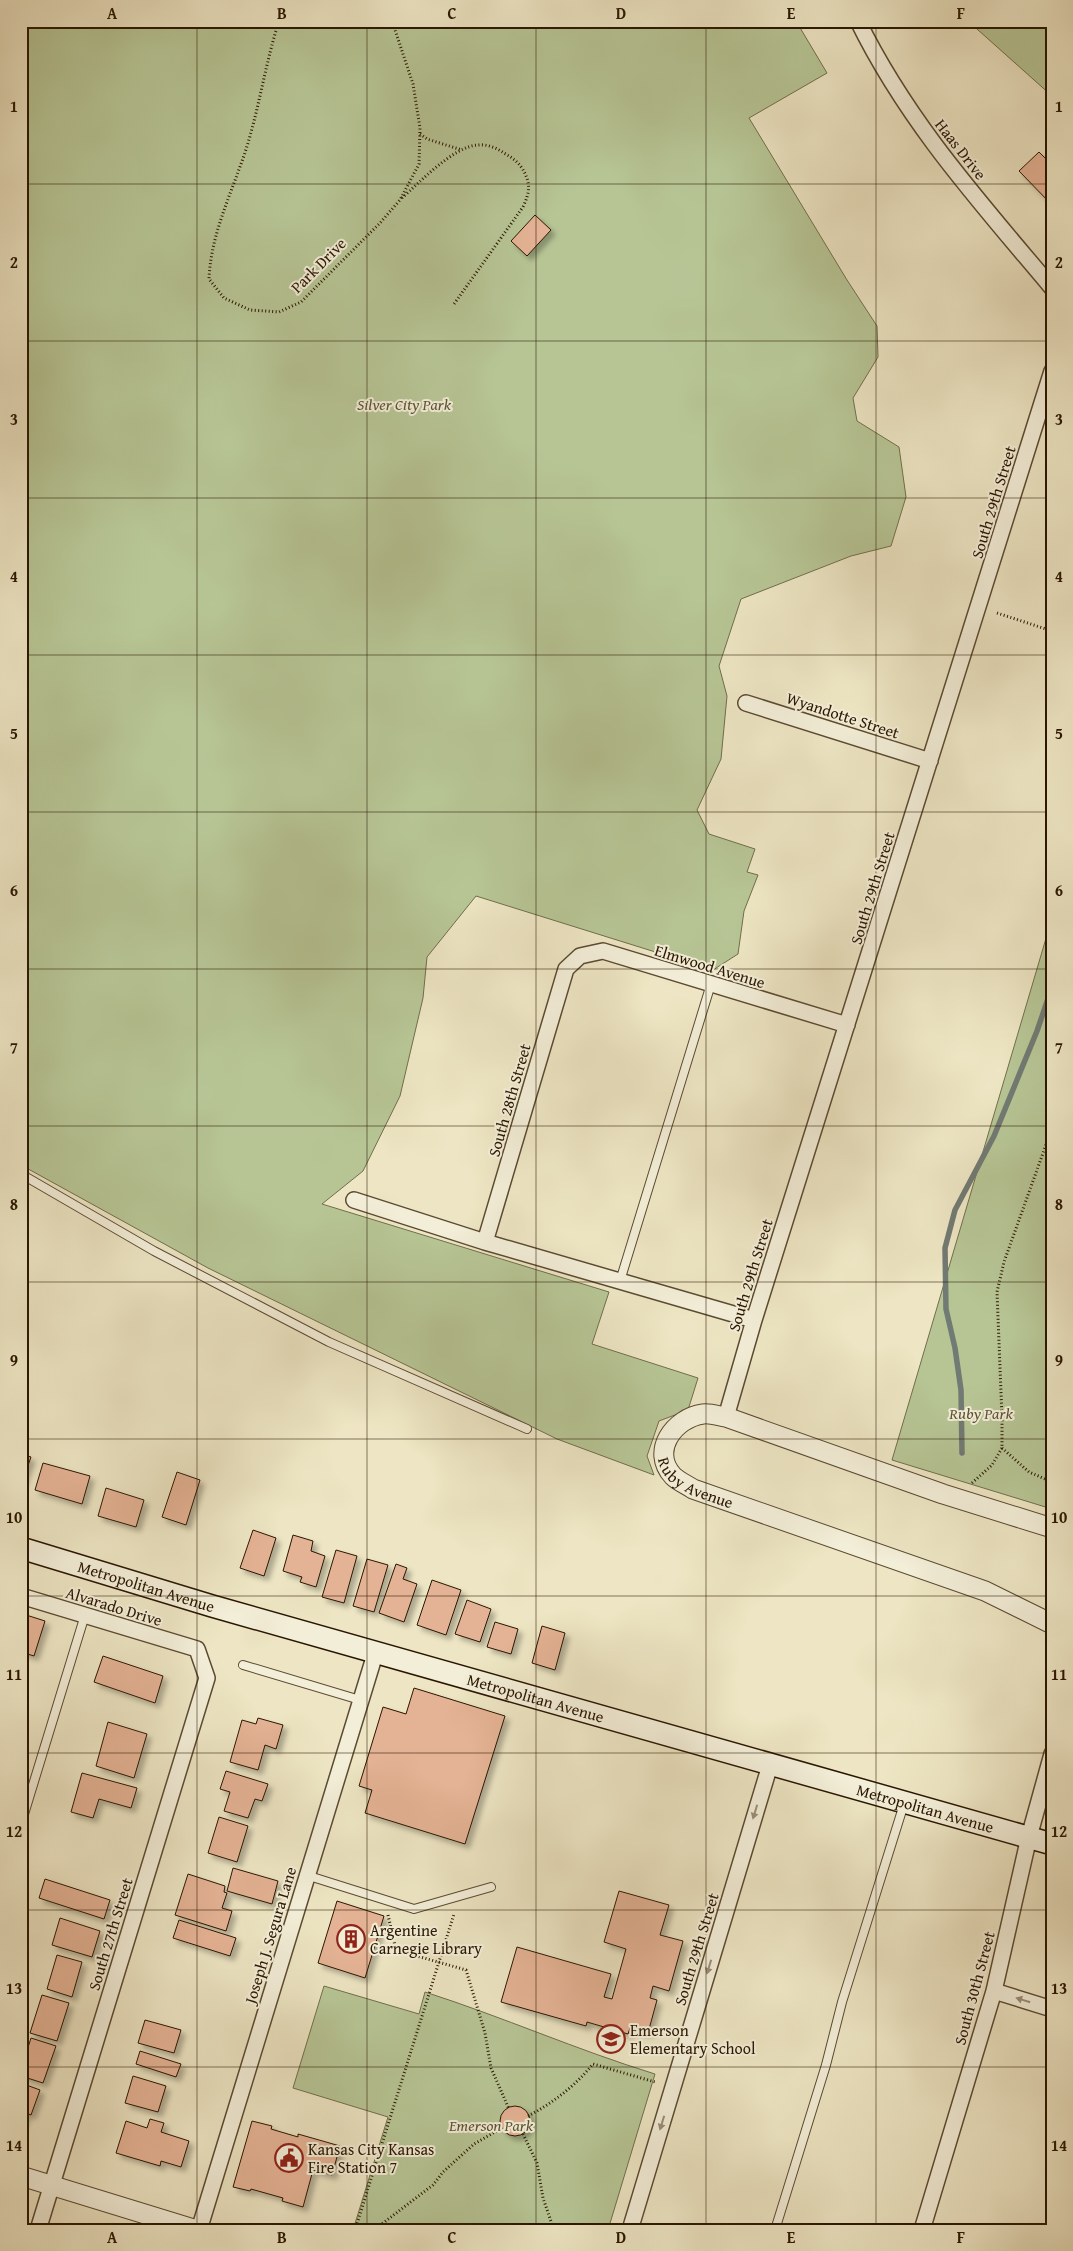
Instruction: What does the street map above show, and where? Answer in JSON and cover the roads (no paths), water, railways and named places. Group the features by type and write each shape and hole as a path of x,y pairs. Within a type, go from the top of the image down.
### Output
{"main road":[{"name":"Metropolitan Avenue","path":"21,1548 212,1606 1052,1844"}],"street":[{"name":"Haas Drive","path":"858,21 902,100 953,170 1052,288"},
{"name":"South 29th Street","path":"726,1416 754,1320 1052,371"},
{"name":"Wyandotte Street","path":"746,702 930,761"},
{"name":"Elmwood Avenue","path":"566,969 580,956 603,952 847,1025"},
{"name":"South 28th Street","path":"485,1242 566,969"},
{"path":"354,1200 485,1242 754,1320"},
{"name":"Ruby Avenue","path":"1052,1528 943,1494 726,1416 703,1414 684,1421 668,1434 663,1455 673,1475 692,1489 986,1591 1052,1624"},
{"name":"Alvarado Drive","path":"21,1596 198,1649"},
{"name":"South 27th Street","path":"38,2230 207,1678 198,1649"},
{"name":"Joseph J. Segura Lane","path":"198,2230 376,1651"},
{"name":"South 30th Street","path":"922,2230 994,1991 1029,1837 1052,1754"},
{"name":"South 29th Street","path":"630,2230 770,1765"},
{"path":"994,1991 1052,2008"},
{"path":"21,2176 198,2230"}],"lane":[{"path":"620,1281 711,984"},
{"path":"21,1174 154,1251 329,1342 527,1429"},
{"path":"21,1824 85,1615"},
{"path":"242,1665 360,1700"},
{"path":"775,2230 826,2064 842,2002 904,1802"},
{"path":"306,1875 414,1909 491,1888"}],"waterway":[{"path":"962,1453 961,1390 955,1348 946,1309 945,1248 955,1210 994,1136 1037,1031 1052,987"}],"place":[{"name":"Argentine Carnegie Library","path":"351,1939"},
{"name":"Emerson Elementary School","path":"611,2039"},
{"name":"Kansas City Kansas Fire Station 7","path":"289,2158"}],"park label":[{"name":"Silver City Park","path":"404,404"},
{"name":"Ruby Park","path":"981,1413"},
{"name":"Emerson Park","path":"491,2125"}]}
